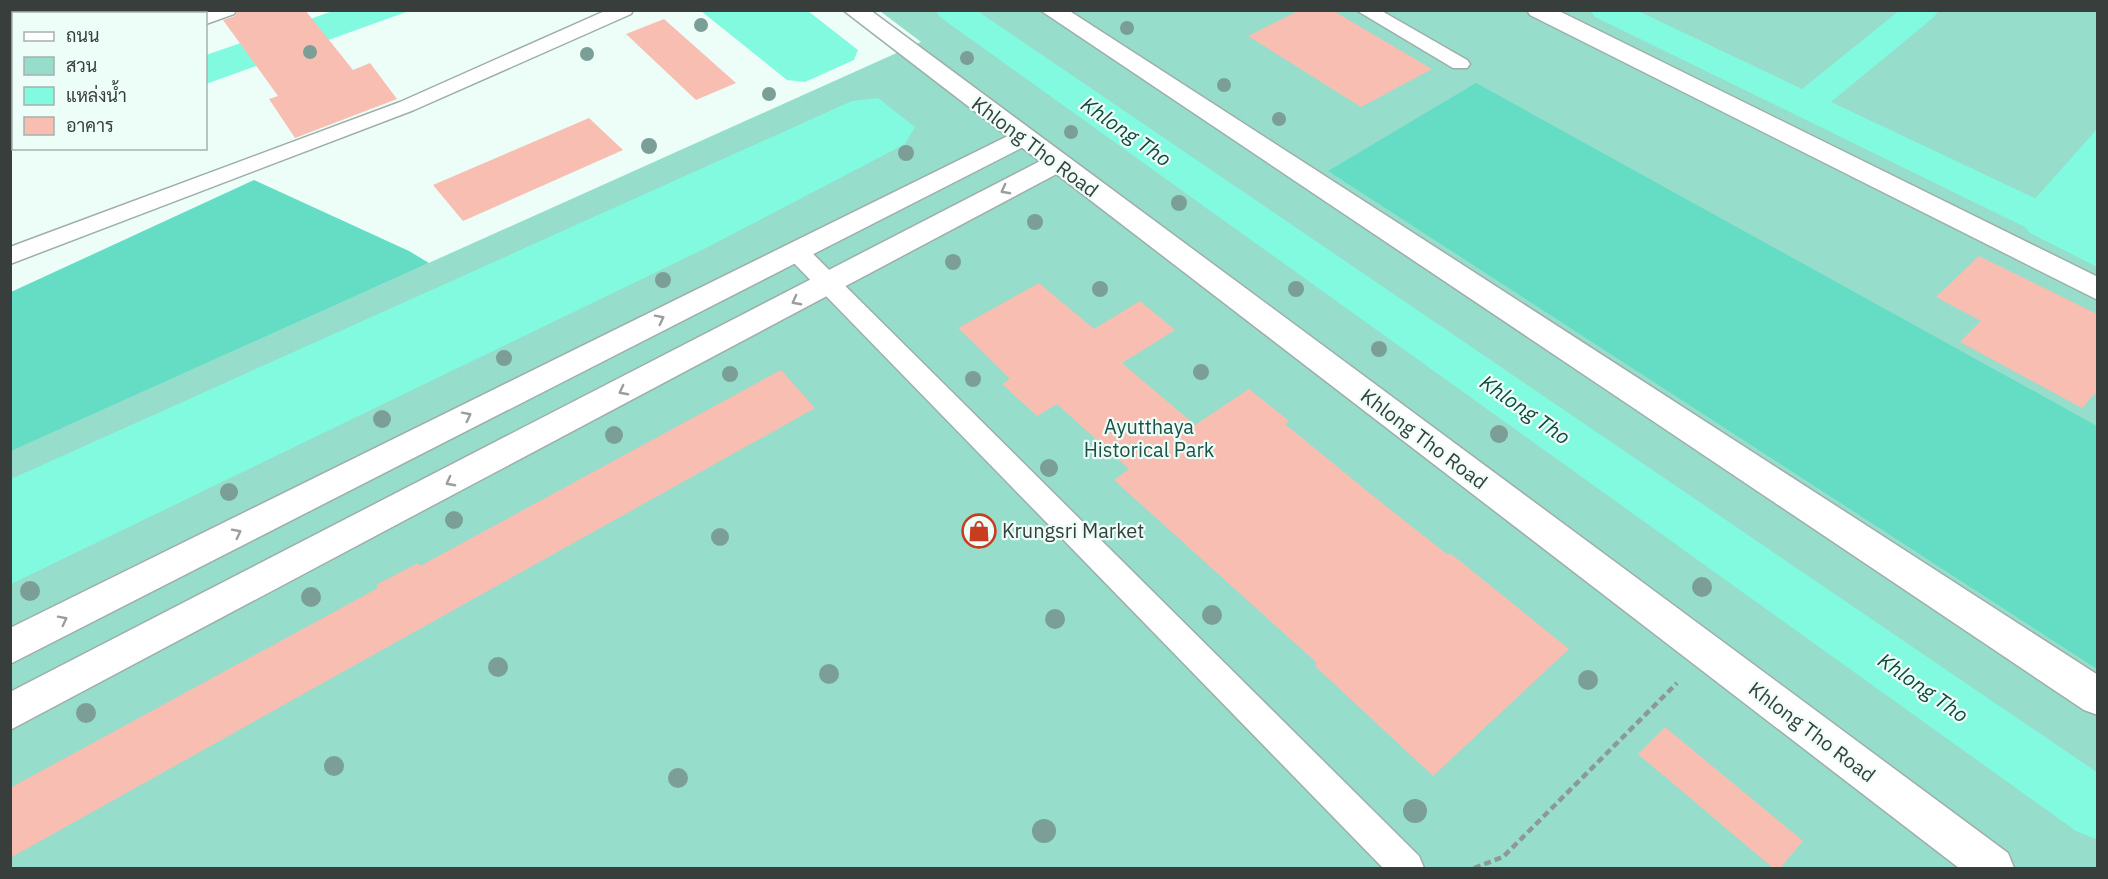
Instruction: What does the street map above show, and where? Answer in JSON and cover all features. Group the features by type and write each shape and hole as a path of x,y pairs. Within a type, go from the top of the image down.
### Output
{"street":[{"name":"Khlong Tho Road","path":"854,10 1994,868"},
{"path":"1051,10 2097,697"},
{"path":"1538,10 2097,290"},
{"path":"10,647 1022,137"},
{"path":"10,712 1057,164"}],"lane":[{"path":"207,18 227,10"},
{"path":"10,256 407,106 624,10"},
{"path":"1365,10 1460,64"},
{"path":"796,251 1407,868"}],"path":[{"path":"1474,868 1503,857 1709,654"}],"green space":[{"name":"Ayutthaya Historical Park","path":"880,11 2097,11 2097,868 11,868 10,451 921,42"}],"shaded area":[{"path":"1476,83 2097,426 2097,669 1328,171"},
{"path":"254,180 409,251 429,263 11,451 11,292"}],"water":[{"path":"333,11 409,11 207,84 207,55"},
{"path":"701,11 808,11 858,50 854,60 805,82 787,80"},
{"path":"878,98 915,127 905,144 704,249 11,584 11,479 852,101"},
{"path":"2097,129 2097,267 2030,233 2018,218"}],"building":[{"path":"238,10 305,10 353,70 370,63 397,99 295,138 269,99 278,96 223,20 235,16"},
{"path":"1300,10 1332,10 1432,69 1361,107 1248,36"},
{"path":"664,19 736,83 696,100 626,34"},
{"path":"589,118 623,150 463,221 433,185"},
{"path":"1979,256 2097,314 2097,391 2082,408 1960,342 1981,321 1936,297"},
{"path":"1039,283 1094,329 1140,301 1175,330 1122,363 1195,425 1249,389 1289,421 1285,424 1372,495 1448,555 1450,553 1569,649 1433,776 1315,666 1317,663 1114,480 1129,469 1057,404 1037,416 1002,384 1010,379 958,328"},
{"path":"781,370 815,408 10,858 10,788 378,588 376,585 418,563 420,566"},
{"path":"1665,727 1803,841 1780,868 1773,868 1638,754"}],"waterway":[{"name":"Khlong Tho","path":"952,10 2098,810"},
{"path":"1607,10 1805,105"},
{"path":"1805,105 1922,10"},
{"path":"1805,105 2083,238 2098,222"}],"place":[{"name":"Krungsri Market","path":"979,531"}]}
